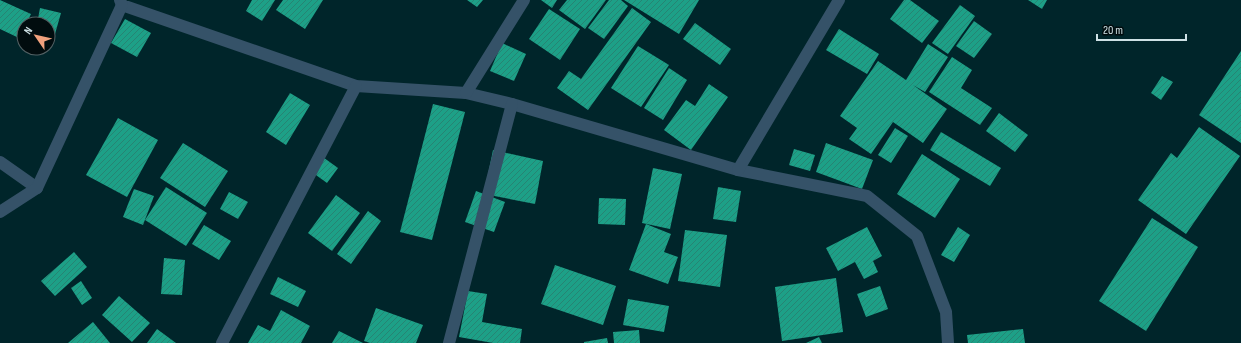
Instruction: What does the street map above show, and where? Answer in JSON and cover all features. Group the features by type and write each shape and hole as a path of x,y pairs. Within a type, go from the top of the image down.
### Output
{"street":[{"path":"466,92 524,0"},
{"path":"738,170 839,0"},
{"path":"0,212 38,188 121,3 356,86 466,92 738,170 867,196 918,236 946,312 948,343"},
{"path":"222,343 356,86"},
{"path":"449,343 512,104"},
{"path":"0,162 38,188"}],"building":[{"path":"0,0 31,14 30,16 16,16 16,37 0,29"},
{"path":"252,0 275,0 262,21 246,11"},
{"path":"283,0 323,0 305,29 276,10"},
{"path":"467,0 483,0 477,7"},
{"path":"541,0 557,0 552,8"},
{"path":"567,0 606,0 585,29 559,10"},
{"path":"609,0 621,0 628,6 604,39 588,28"},
{"path":"624,0 699,0 679,34"},
{"path":"904,0 910,0 939,21 922,43 890,19"},
{"path":"1028,0 1047,0 1042,9"},
{"path":"960,5 975,16 948,54 932,43"},
{"path":"40,8 61,13 56,30 56,16 38,16"},
{"path":"632,8 651,22 588,110 557,88 569,71 581,79"},
{"path":"549,9 580,29 560,60 529,39"},
{"path":"125,19 151,33 137,57 111,43"},
{"path":"974,21 992,34 974,58 956,46"},
{"path":"695,23 731,49 720,65 683,39"},
{"path":"839,29 879,54 867,74 826,50"},
{"path":"502,43 526,54 514,81 490,71"},
{"path":"928,44 948,57 925,92 913,85 947,109 923,143 893,122 871,154 849,139 857,128 840,116 878,61 906,80"},
{"path":"638,46 669,65 641,107 611,88"},
{"path":"1241,51 1241,143 1199,115"},
{"path":"952,57 972,70 961,88 992,108 980,125 929,92"},
{"path":"669,68 687,80 663,120 644,108"},
{"path":"1162,76 1173,82 1161,100 1151,93"},
{"path":"709,84 728,97 691,150 664,130 686,100 695,106"},
{"path":"290,93 310,105 286,145 266,132"},
{"path":"433,104 465,112 432,240 400,232"},
{"path":"999,113 1028,135 1015,152 986,131"},
{"path":"118,118 158,140 127,197 86,175"},
{"path":"1199,127 1240,156 1186,234 1138,200 1171,153 1177,158"},
{"path":"895,128 908,136 891,163 878,155"},
{"path":"941,132 1001,168 990,186 930,150"},
{"path":"183,143 228,171 205,207 160,178"},
{"path":"826,143 873,160 862,189 816,172"},
{"path":"794,149 815,155 810,171 789,165"},
{"path":"493,150 543,161 535,204 484,194"},
{"path":"922,154 960,179 935,218 897,194"},
{"path":"320,155 338,168 327,183 309,170"},
{"path":"653,168 682,174 670,229 642,223"},
{"path":"166,187 207,213 186,246 145,220"},
{"path":"718,187 741,191 736,222 713,219"},
{"path":"134,189 154,196 143,225 123,217"},
{"path":"476,191 505,202 494,232 465,222"},
{"path":"229,192 248,202 238,219 220,209"},
{"path":"336,195 360,213 332,251 308,233"},
{"path":"599,198 626,199 625,225 598,224"},
{"path":"368,211 381,221 351,264 337,254"},
{"path":"1152,218 1198,247 1146,331 1099,301"},
{"path":"646,224 671,234 664,252 678,257 668,284 629,270"},
{"path":"204,225 231,241 219,260 192,244"},
{"path":"867,227 882,256 873,261 878,272 864,279 855,262 838,271 826,248"},
{"path":"958,227 970,235 954,262 941,255"},
{"path":"685,230 727,235 720,287 678,281"},
{"path":"74,252 87,267 55,296 41,281"},
{"path":"164,258 185,260 182,295 161,294"},
{"path":"555,265 616,286 603,325 541,304"},
{"path":"278,277 306,291 298,307 270,294"},
{"path":"836,278 843,332 782,341 775,287"},
{"path":"81,281 92,298 82,305 71,288"},
{"path":"880,286 888,309 866,317 857,294"},
{"path":"468,291 487,294 482,322 522,329 520,343 493,343 459,337"},
{"path":"119,296 150,323 132,342 102,315"},
{"path":"628,299 669,306 664,332 623,325"},
{"path":"376,308 423,325 416,343 370,343 364,341"},
{"path":"281,310 310,326 301,343 248,343 258,325 270,331"},
{"path":"93,322 110,343 68,343"},
{"path":"157,329 176,343 147,343"},
{"path":"1023,329 1025,343 968,343 967,335"},
{"path":"639,330 640,343 614,343 613,332"},
{"path":"339,331 363,343 332,343"},
{"path":"819,337 822,343 806,343"},
{"path":"607,338 608,343 584,343 584,342"}]}
